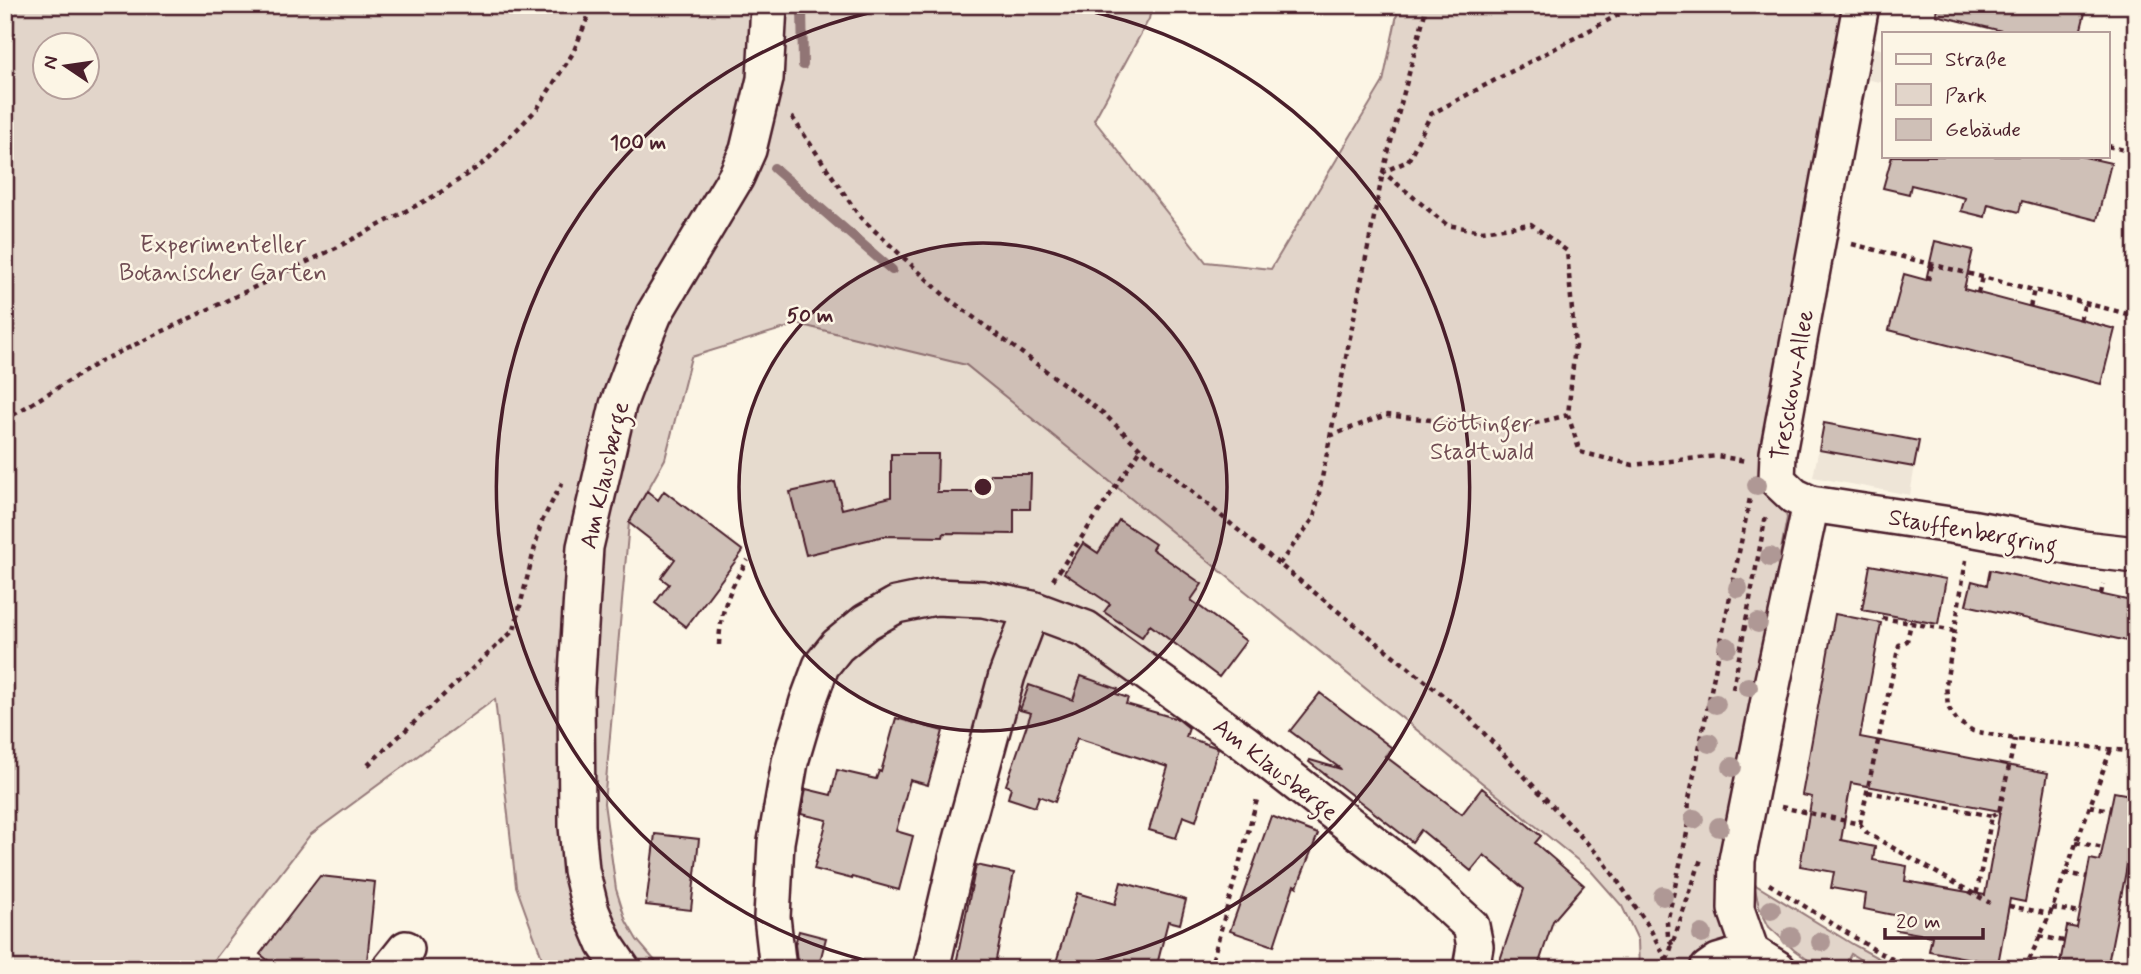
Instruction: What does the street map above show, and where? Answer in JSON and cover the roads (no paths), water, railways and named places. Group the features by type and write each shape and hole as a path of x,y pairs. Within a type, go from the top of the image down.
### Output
{"street":[{"name":"Am Klausberge","path":"622,969 605,944 591,911 581,870 577,826 576,691 585,547 618,405 635,360 654,314 736,177 748,150 765,79 769,5"},
{"name":"Tresckow-Allee","path":"1811,504 1794,496 1771,469 1861,5"},
{"name":"Stauffenbergring","path":"1811,504 1970,528 2082,550 2136,555"},
{"path":"1708,969 1718,962 1765,961 1736,909 1737,860 1811,504"},
{"name":"Am Klausberge","path":"778,969 772,917 776,842 790,762 821,666 837,646 866,622 896,605 935,597 983,599 1032,609 1086,629 1268,761 1423,882 1471,926 1475,946 1471,969"},
{"path":"931,969 957,858 1007,675 1032,609"}],"waterway":[{"path":"802,5 803,65"},
{"path":"774,168 892,270"}],"park label":[{"name":"Experimenteller Botanischer Garten","path":"223,258"},
{"name":"Göttinger Stadtwald","path":"1482,437"}]}
